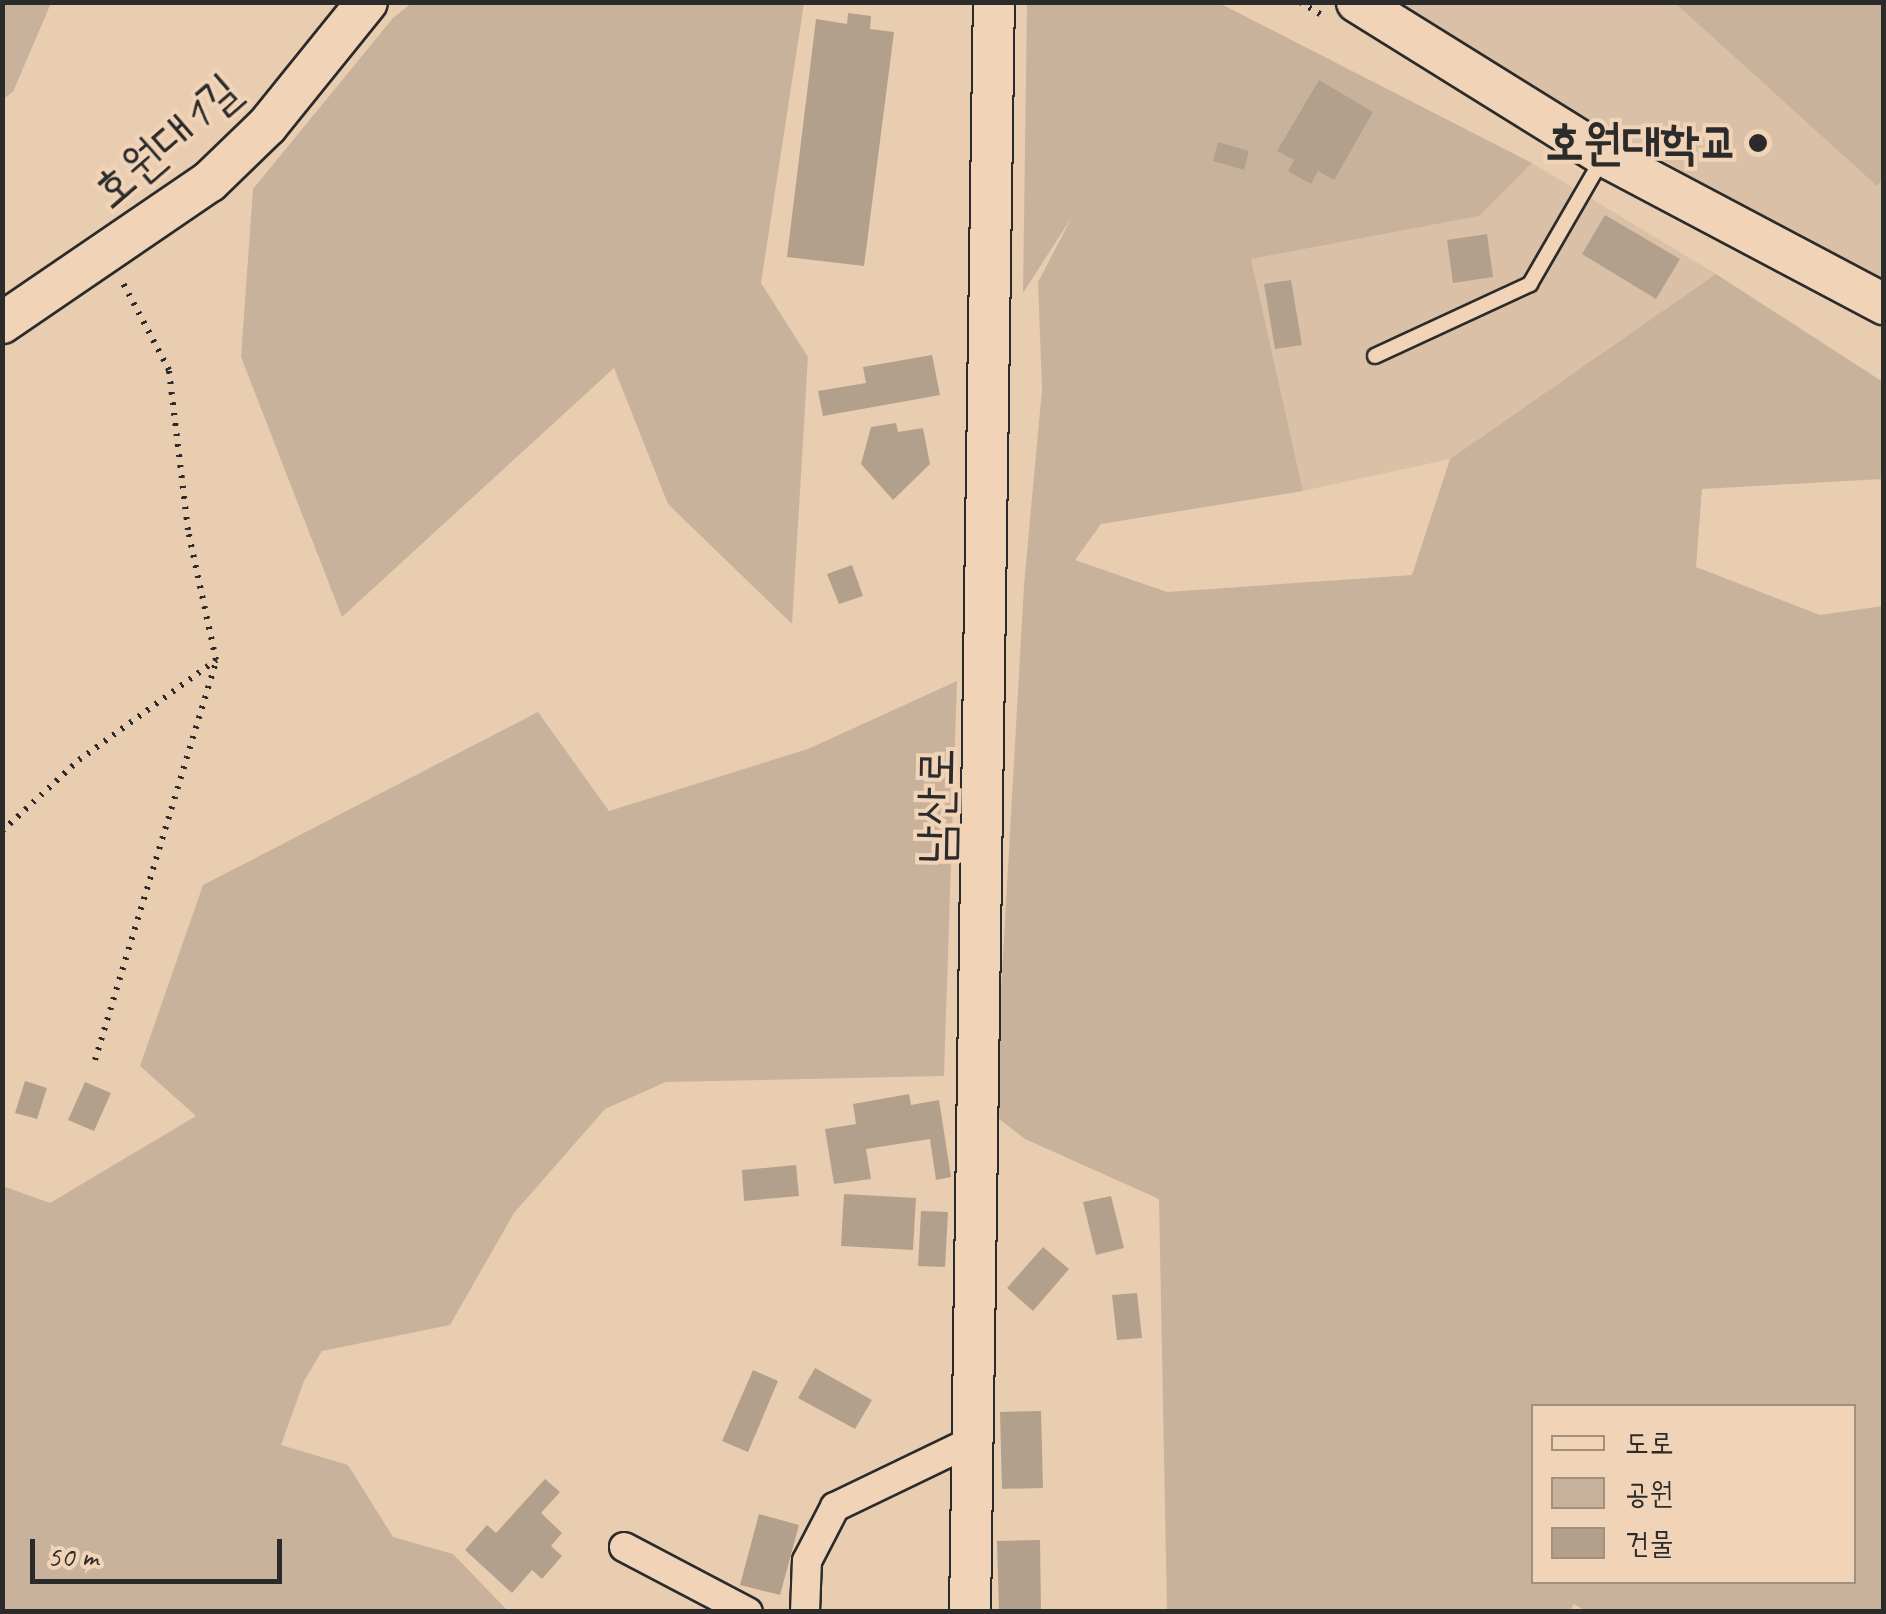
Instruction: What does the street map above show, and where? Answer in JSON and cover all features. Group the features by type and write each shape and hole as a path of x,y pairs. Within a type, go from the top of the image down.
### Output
{"street":[{"name":"호원대1길","path":"2,323 108,256 210,182 268,126 366,2"},
{"name":"남산로","path":"970,1612 994,2"},
{"path":"1381,12 1604,156 1884,304"},
{"path":"805,1612 808,1560 835,1508 974,1440"},
{"path":"624,1547 748,1612"}],"lane":[{"path":"1375,356 1530,284 1604,156"}],"path":[{"path":"96,1060 216,660 188,530 169,370 108,256"},
{"path":"2,560 2,572"},
{"path":"2,831 79,760 216,660"}],"shaded area":[{"name":"호원대학교","path":"1380,3 1883,3 1883,283"},
{"path":"1532,163 1716,274 1450,459 1303,491 1251,259 1478,216"}],"green space":[{"path":"3,2 51,3 13,92 3,99"},
{"path":"413,2 804,3 761,283 808,357 792,624 668,504 614,368 342,617 241,357 253,189 393,18"},
{"path":"1027,3 1219,3 1532,163 1479,216 1251,259 1303,491 1101,524 1075,560 1167,592 1412,575 1450,459 1716,274 1883,382 1883,479 1702,489 1696,567 1820,615 1883,606 1883,1611 1587,1612 1574,1604 1569,1612 1167,1611 1159,1199 1025,1139 994,1115 1024,585 1042,389 1038,282 1072,217 1023,293"},
{"path":"1675,3 1883,3 1883,179 1877,186"},
{"path":"957,681 944,1076 666,1082 605,1109 514,1213 450,1325 322,1351 304,1381 281,1445 348,1465 393,1537 453,1554 508,1611 3,1611 3,1186 50,1203 196,1116 140,1066 203,885 538,712 609,811 808,749"}],"building":[{"path":"848,13 871,16 870,29 894,32 864,266 787,257 816,19 847,24"},
{"path":"1319,80 1373,112 1334,180 1318,171 1311,184 1288,171 1294,160 1277,151"},
{"path":"1218,142 1249,151 1244,170 1213,161"},
{"path":"1605,215 1680,259 1656,299 1582,254"},
{"path":"1487,234 1493,277 1453,283 1447,240"},
{"path":"1291,280 1302,345 1275,349 1264,284"},
{"path":"932,355 940,395 823,416 818,391 866,383 863,367"},
{"path":"896,423 898,432 923,428 930,464 893,500 861,464 871,427"},
{"path":"852,565 863,596 839,604 827,574"},
{"path":"25,1081 47,1088 37,1119 15,1113"},
{"path":"85,1082 111,1093 94,1131 68,1120"},
{"path":"909,1094 911,1105 939,1100 951,1177 936,1180 930,1139 866,1149 871,1179 834,1184 825,1129 856,1124 853,1104"},
{"path":"796,1165 799,1196 744,1201 742,1170"},
{"path":"844,1194 916,1198 913,1250 841,1246"},
{"path":"1111,1196 1124,1248 1096,1255 1083,1202"},
{"path":"921,1211 948,1212 945,1267 918,1266"},
{"path":"1043,1247 1069,1269 1033,1311 1007,1288"},
{"path":"1137,1293 1142,1338 1117,1340 1112,1295"},
{"path":"815,1368 872,1400 855,1429 798,1398"},
{"path":"753,1370 778,1381 748,1452 722,1441"},
{"path":"1041,1411 1043,1488 1002,1489 1000,1412"},
{"path":"545,1479 560,1492 541,1513 562,1533 551,1546 562,1556 542,1579 532,1570 512,1593 465,1550 487,1525 496,1533"},
{"path":"759,1514 799,1525 780,1595 740,1585"},
{"path":"1040,1540 1041,1612 999,1612 997,1541"}],"place":[{"name":"호원대학교","path":"1758,143"}]}
